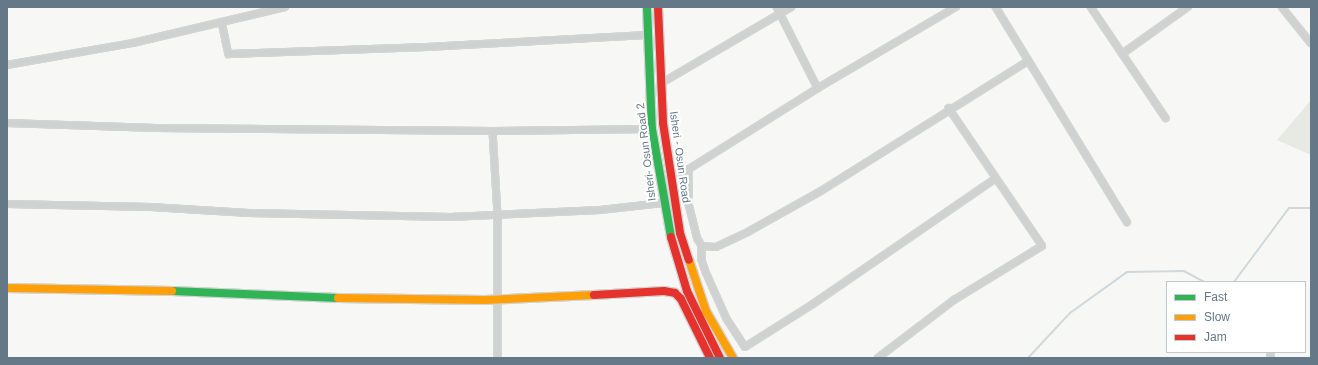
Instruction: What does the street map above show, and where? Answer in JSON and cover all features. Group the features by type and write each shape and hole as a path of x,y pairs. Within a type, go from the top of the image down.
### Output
{"street":[{"path":"7,65 133,43 285,7"},
{"name":"Isheri- Osun Road 2","path":"647,7 652,129 663,203 687,291 720,358"},
{"name":"Isheri - Osun Road","path":"658,7 660,84 670,176 680,233 706,311 733,358"},
{"path":"777,7 818,88"},
{"path":"660,84 791,7"},
{"path":"670,176 689,169 818,88 956,7"},
{"path":"996,7 1127,222"},
{"path":"1091,7 1166,118"},
{"path":"1122,54 1188,7"},
{"path":"1282,7 1311,43"},
{"path":"222,22 229,54 427,47 647,35"},
{"path":"702,246 716,247 748,232 821,191 949,109 1028,61"},
{"path":"878,358 954,300 1041,248 1041,244 949,109"},
{"path":"7,123 156,128 494,131 652,129"},
{"path":"494,131 498,214 498,358"},
{"path":"689,169 692,217 702,246 702,260 708,277 727,318 746,347 814,304 996,179"},
{"path":"7,204 293,214 451,217 600,210 663,203"},
{"path":"7,288 141,290 389,300 498,299 664,291 675,293 681,299 710,358"}],"shaded area":[{"path":"1311,100 1311,155 1277,140"}],"waterway":[{"path":"1235,281 1289,208 1311,208"},
{"path":"1028,358 1070,313 1127,272 1184,271 1203,281"}],"traffic: fast":[{"path":"647,7 652,129 671,237"},
{"path":"172,291 338,298"}],"traffic: slow":[{"path":"689,260 706,311 733,358"},
{"path":"7,288 172,291"},
{"path":"338,298 485,300 594,295"}],"traffic: jam":[{"path":"658,7 663,123 680,233 689,260"},
{"path":"671,237 687,291 720,358"},
{"path":"594,295 664,291 675,293 681,299 710,358"}]}
